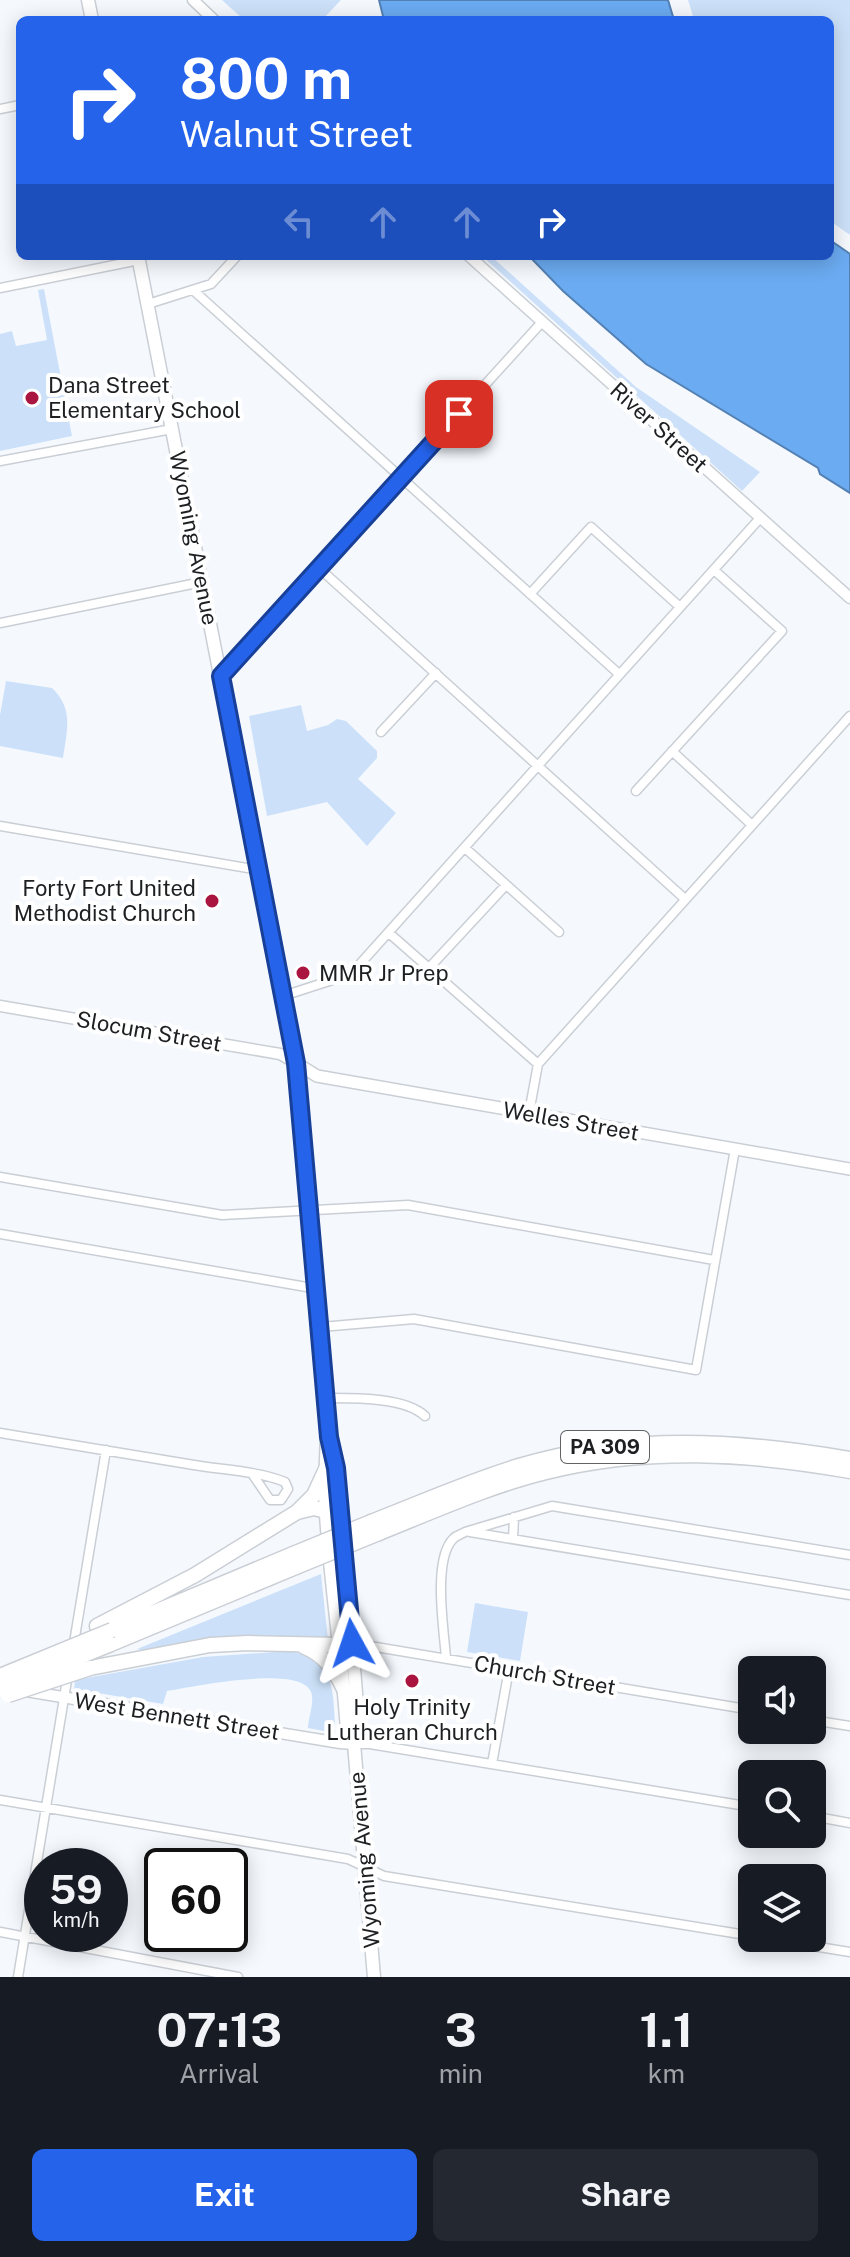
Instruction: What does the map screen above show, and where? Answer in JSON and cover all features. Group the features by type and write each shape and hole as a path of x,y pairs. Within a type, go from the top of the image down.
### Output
{"highway":[{"name":"PA 309","path":"0,1688 112,1637 519,1466 602,1448 641,1444 736,1443 850,1459"},
{"name":"PA 309","path":"375,1527 546,1472 600,1461 711,1454 767,1458 850,1471"},
{"path":"0,1674 195,1575 297,1512 314,1495 326,1469"},
{"path":"297,1512 314,1508 326,1511"},
{"name":"PA 309","path":"0,1674 112,1637"},
{"path":"299,1644 326,1660 344,1689"},
{"path":"0,1698 90,1668 210,1645 345,1644"}],"main road":[{"name":"Wyoming Avenue","path":"139,260 296,1063 327,1398 326,1511 359,1730 354,1744"},
{"name":"Welles Street","path":"296,1063 317,1076 850,1169"},
{"name":"Wyoming Avenue","path":"329,1437 342,1519 347,1730 354,1744 374,1977"},
{"path":"326,1511 342,1519"}],"street":[{"path":"193,0 210,16"},
{"path":"0,288 130,260"},
{"path":"148,304 211,284 233,260"},
{"name":"River Street","path":"473,260 850,598"},
{"path":"193,290 619,674"},
{"path":"221,676 542,322"},
{"path":"0,461 172,429"},
{"path":"283,996 351,974 761,517"},
{"path":"530,594 591,527 680,607"},
{"path":"319,568 685,899"},
{"path":"636,791 782,631 714,570"},
{"path":"0,623 202,582"},
{"path":"381,732 436,673"},
{"path":"529,1113 538,1064 850,716"},
{"path":"672,751 752,825"},
{"path":"0,826 259,870"},
{"path":"465,848 559,932"},
{"path":"429,968 506,885"},
{"path":"389,933 538,1064"},
{"name":"Slocum Street","path":"0,1006 280,1054 296,1063"},
{"path":"321,1327 414,1319 696,1370 735,1149"},
{"path":"0,1177 214,1214 408,1205 714,1260"},
{"path":"0,1234 318,1289"},
{"path":"327,1398 405,1405 425,1416"},
{"path":"0,1433 253,1475"},
{"path":"39,1848 106,1450"},
{"path":"446,1658 441,1572 444,1554 453,1538 552,1506 850,1555"},
{"path":"513,1539 514,1517"},
{"path":"465,1532 850,1595"},
{"name":"Church Street","path":"345,1644 738,1708"},
{"path":"492,1764 509,1669"},
{"name":"West Bennett Street","path":"0,1688 354,1744"},
{"path":"826,1722 850,1726"},
{"path":"354,1744 370,1744 738,1805"},
{"path":"0,1800 348,1859 384,1876 738,1934"},
{"path":"826,1819 850,1823"},
{"path":"0,1932 24,1935 18,1977"},
{"path":"826,1948 850,1952"},
{"path":"104,1952 208,1974 238,1977"}],"shaded area":[{"path":"222,0 341,0 326,16 240,16"},
{"path":"688,0 850,0 850,235 834,224 834,16 693,16"},
{"path":"486,260 495,260 636,387 760,472 742,491"},
{"name":"Dana Street Elementary School","path":"44,289 72,436 0,451 0,334 12,331 16,346 47,340 38,290"},
{"path":"6,681 52,688 59,696 67,720 63,758 0,746 0,715"},
{"path":"301,705 307,731 337,719 346,721 377,751 377,758 358,779 396,813 367,846 327,802 267,816 249,716"},
{"path":"321,1574 328,1640 146,1651 137,1649"},
{"path":"475,1603 528,1612 520,1661 467,1652"},
{"path":"290,1651 315,1661 328,1677 335,1724 329,1732 308,1728 311,1692 303,1684 287,1679 220,1682 167,1691 163,1704 74,1689 75,1680 203,1657"}],"water":[{"path":"379,0 668,0 673,16 383,16"},
{"path":"834,243 850,254 850,493 820,474 818,468 646,364 563,291 533,260 834,260"}],"place":[{"name":"Dana Street Elementary School","path":"32,398"},
{"name":"Forty Fort United Methodist Church","path":"212,901"},
{"name":"MMR Jr Prep","path":"303,973"},
{"name":"Holy Trinity Lutheran Church","path":"412,1681"}],"route":[{"path":"352,1643 342,1519 329,1437 296,1063 221,676 459,414"}]}
